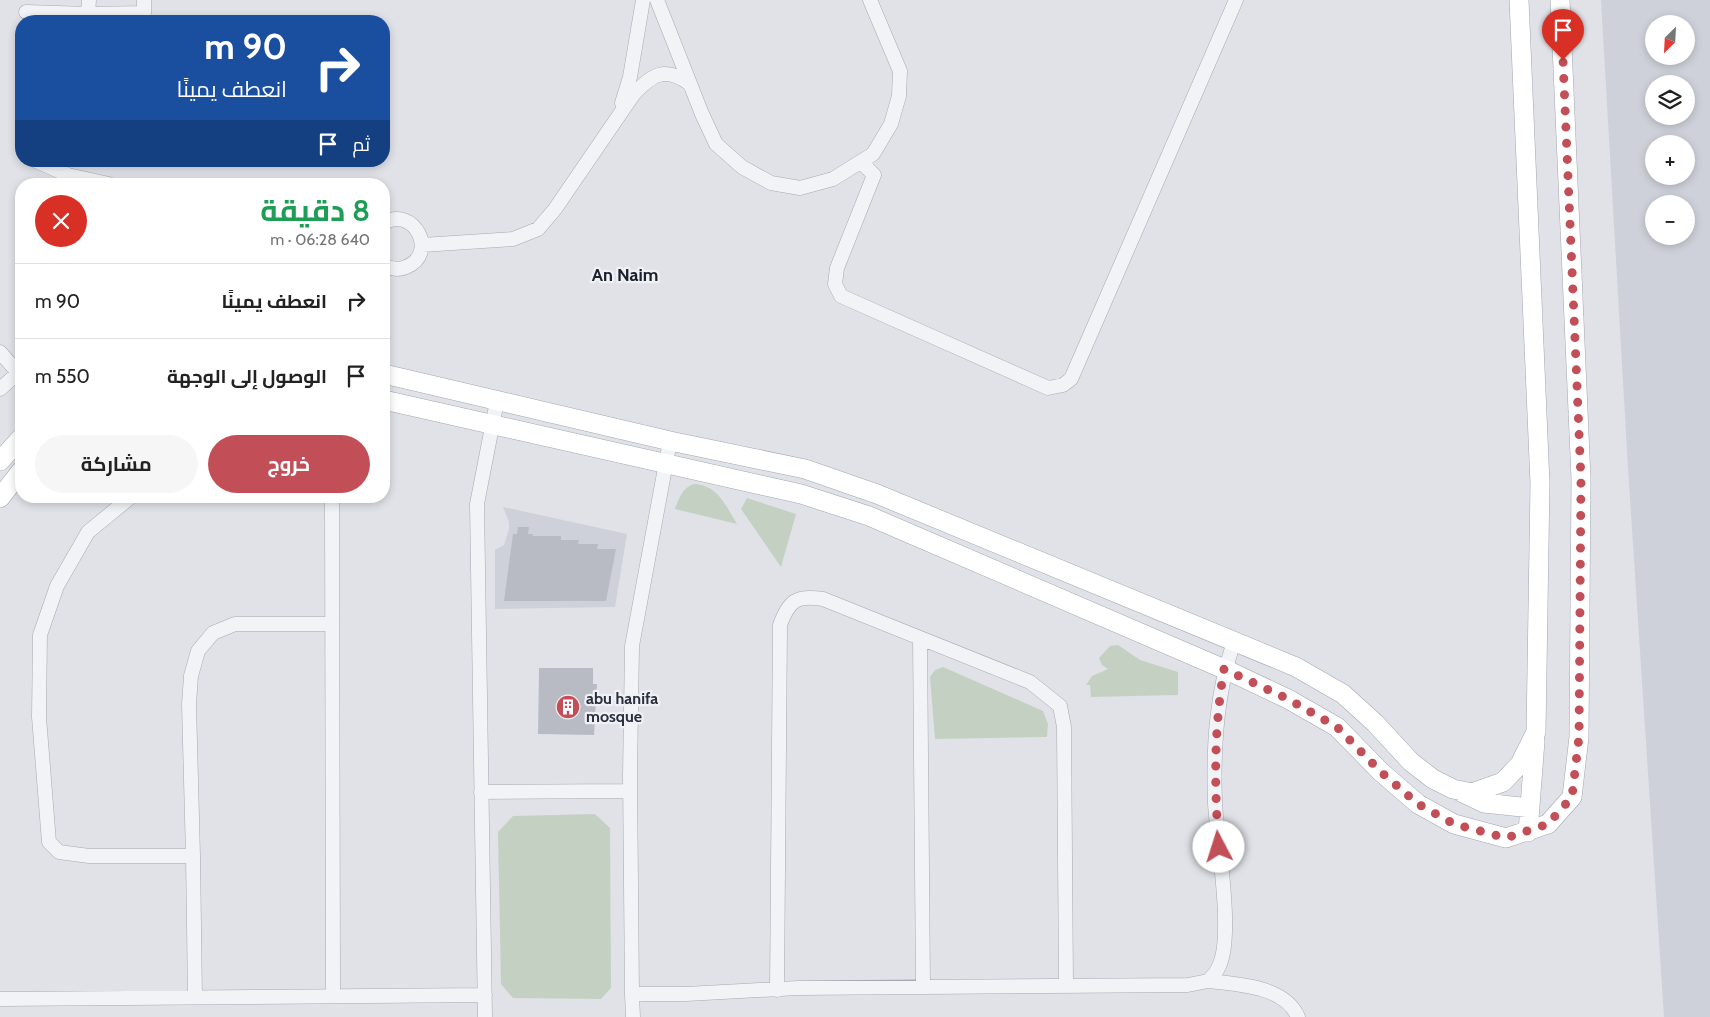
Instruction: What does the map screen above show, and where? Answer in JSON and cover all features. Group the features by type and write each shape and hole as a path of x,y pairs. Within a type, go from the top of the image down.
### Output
{"main road":[{"path":"1519,0 1540,484 1536,732 1528,832"},
{"path":"390,401 666,462 801,494 869,516 1224,669 1288,699 1337,727 1381,772 1418,804 1454,824 1506,838 1528,832 1548,824 1572,797 1579,737 1581,479 1560,0"},
{"path":"390,375 670,441 805,469 877,494 1296,667 1343,694 1375,723 1411,762 1433,779 1484,802 1530,808"},
{"path":"0,461 15,445"},
{"path":"0,498 15,479"},
{"path":"1454,789 1472,793 1503,782 1520,764 1536,732"}],"street":[{"path":"26,11 89,7 144,13 144,0"},
{"path":"617,118 630,77 643,0"},
{"path":"657,0 716,144 742,168 771,183 800,188 833,180 873,154 891,124 899,96 900,71 870,0"},
{"path":"861,162 874,175 837,268 834,284 841,296 1048,388 1063,385 1071,379 1236,0"},
{"path":"422,245 513,239 538,229 555,210 633,95 646,80 661,74 677,74 690,84"},
{"path":"45,167 82,178"},
{"path":"390,221 396,219 411,223 418,229 422,245 421,253 410,265 394,269 390,267"},
{"path":"0,352 15,368"},
{"path":"0,389 15,378"},
{"path":"485,1017 477,504 497,401"},
{"path":"633,1017 630,791 632,646 670,441"},
{"path":"123,503 88,532 57,586 40,635 39,717 49,842 59,852 89,856 193,856"},
{"path":"332,503 332,996"},
{"path":"777,990 780,625 785,612 794,601 806,596 823,598 1030,682 1060,706 1064,727 1066,985"},
{"path":"195,997 190,704 191,676 198,651 213,633 236,624 332,624"},
{"path":"920,638 922,986"},
{"path":"1208,982 1220,966 1224,949 1224,918 1215,803 1216,716 1224,669 1234,642"},
{"path":"481,792 630,791"},
{"path":"632,994 798,988 1188,985 1208,982 1238,984 1265,991 1283,998 1295,1010 1298,1017"},
{"path":"0,999 485,995"}],"shaded area":[{"path":"1601,0 1710,0 1710,1017 1664,1017 1628,468"},
{"path":"503,507 627,534 615,607 495,609 495,550 504,545 509,529 509,522"}],"green space":[{"path":"694,484 702,485 715,492 737,524 675,509 684,491"},
{"path":"747,498 796,514 781,567 741,509"},
{"path":"1118,645 1140,660 1178,672 1178,695 1091,697 1090,685 1086,685 1092,676 1108,669 1102,665 1099,658 1110,646"},
{"path":"943,667 1043,711 1048,724 1047,737 935,739 930,677 935,670"},
{"path":"595,814 610,828 611,988 601,999 513,998 501,984 498,832 513,816"}],"building":[{"path":"518,527 529,527 528,534 533,534 533,536 561,536 561,540 579,540 578,544 598,544 597,549 616,549 606,601 504,601 513,534 517,534"},
{"name":"abu hanifa mosque","path":"539,668 593,668 593,684 597,684 594,735 538,734"}],"place":[{"name":"abu hanifa mosque","path":"568,707"}],"district":[{"name":"An Naim","path":"625,275"}],"route":[{"path":"1219,847 1215,803 1216,716 1224,669 1288,699 1337,727 1381,772 1418,804 1454,824 1506,838 1548,824 1572,797 1579,737 1581,479 1563,60"}]}
